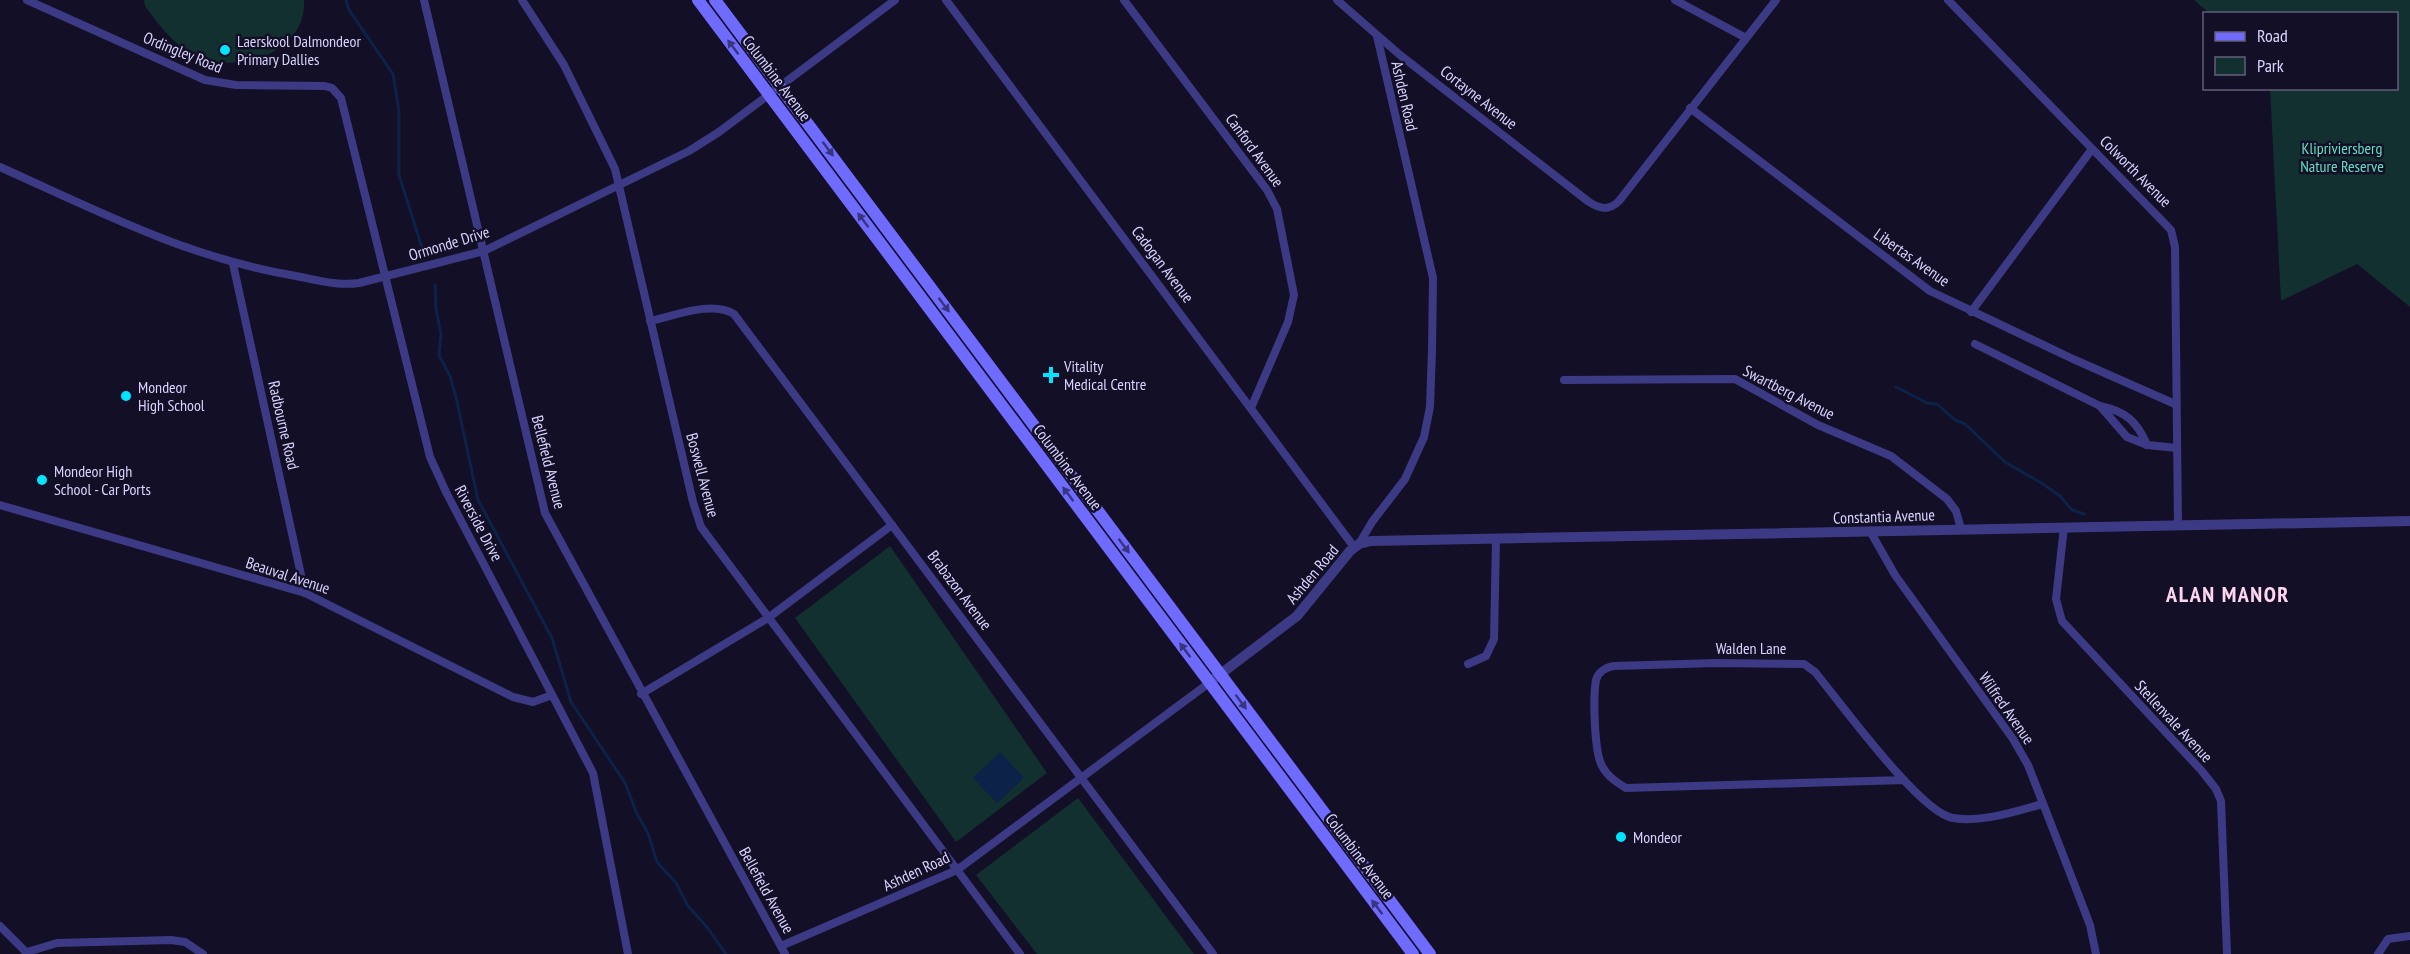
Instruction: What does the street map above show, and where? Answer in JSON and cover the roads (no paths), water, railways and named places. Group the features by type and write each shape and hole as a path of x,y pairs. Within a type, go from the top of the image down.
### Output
{"main road":[{"name":"Columbine Avenue","path":"698,0 1413,954"},
{"name":"Columbine Avenue","path":"715,0 1325,814 1425,952"},
{"path":"881,244 893,237"},
{"path":"989,388 1001,382"},
{"path":"1099,536 1110,527"},
{"path":"1313,823 1325,814"}],"street":[{"name":"Ordingley Road","path":"27,0 205,80 236,85 319,85 336,92"},
{"name":"Bellefield Avenue","path":"424,0 545,513 641,694 783,950"},
{"name":"Boswell Avenue","path":"522,0 564,65 615,169 696,516 707,536 1020,954"},
{"name":"Ormonde Drive","path":"0,167 166,241 233,264 341,284 384,278 484,251 703,143 895,0"},
{"name":"Cadogan Avenue","path":"946,0 1251,408 1357,545"},
{"name":"Canford Avenue","path":"1124,0 1267,190 1277,209 1294,284 1293,305 1251,408"},
{"name":"Cortayne Avenue","path":"1337,0 1377,36 1588,202 1600,208 1609,208 1619,201 1690,108"},
{"path":"1675,0 1746,38"},
{"path":"1690,108 1776,0"},
{"name":"Colworth Avenue","path":"1948,0 2167,224 2173,236 2177,315 2175,404 2178,525"},
{"name":"Ashden Road","path":"783,950 957,870 1209,683 1297,616 1357,545 1405,479 1424,437 1430,406 1433,278 1377,36"},
{"name":"Riverside Drive","path":"336,92 342,104 426,443 437,474 593,773 628,954"},
{"name":"Libertas Avenue","path":"1690,108 1916,282 1971,312 2175,404"},
{"path":"1971,312 2092,149"},
{"name":"Radbourne Road","path":"233,264 305,593"},
{"name":"Brabazon Avenue","path":"650,321 710,308 727,310 734,314 1213,954"},
{"path":"1975,344 2100,406 2115,409 2134,420 2146,445"},
{"name":"Swartberg Avenue","path":"1564,380 1736,379 1818,425 1891,456 1947,499 1956,511 1961,529"},
{"path":"2100,406 2127,437 2146,445 2177,448"},
{"name":"Beauval Avenue","path":"0,505 305,593 521,700 533,702 552,695"},
{"name":"Constantia Avenue","path":"1357,545 1376,541 2410,521"},
{"path":"641,694 768,618 892,525"},
{"name":"Stellenvale Avenue","path":"2064,527 2056,599 2059,616 2065,626 2201,770 2219,795 2227,954"},
{"name":"Wilfred Avenue","path":"1870,531 1895,575 2013,738 2028,765 2090,925 2096,954"},
{"path":"1468,664 1486,656 1494,639 1496,540"},
{"name":"Walden Lane","path":"1904,780 1633,789 1617,783 1606,772 1599,757 1595,709 1596,681 1606,668 1705,663 1792,662 1804,664 1815,672 1904,780 1937,813 1952,818 1992,816 2043,804"},
{"path":"0,926 28,953 57,943 171,940 185,942 203,954"},
{"path":"2378,954 2388,939 2410,936"}],"water":[{"path":"1000,752 1024,778 997,803 973,778"}],"waterway":[{"path":"346,0 349,10 393,74 399,111 399,175 424,254"},
{"path":"435,285 436,309 441,334 439,355 450,376 456,397 478,500 552,638 571,702 625,783 637,814 648,833 657,862 676,883 688,906 707,927 726,954"},
{"path":"1896,387 1927,403 1937,404 1955,420 1965,424 2005,462 2060,496 2072,510 2084,514"}],"place":[{"name":"Laerskool Dalmondeor Primary Dallies","path":"225,50"},
{"name":"Vitality Medical Centre","path":"1051,375"},
{"name":"Mondeor High School","path":"126,396"},
{"name":"Mondeor High School - Car Ports","path":"42,480"},
{"name":"Mondeor","path":"1621,837"}],"district":[{"name":"ALAN MANOR","path":"2228,594"}],"park label":[{"name":"Klipriviersberg Nature Reserve","path":"2342,157"}]}
